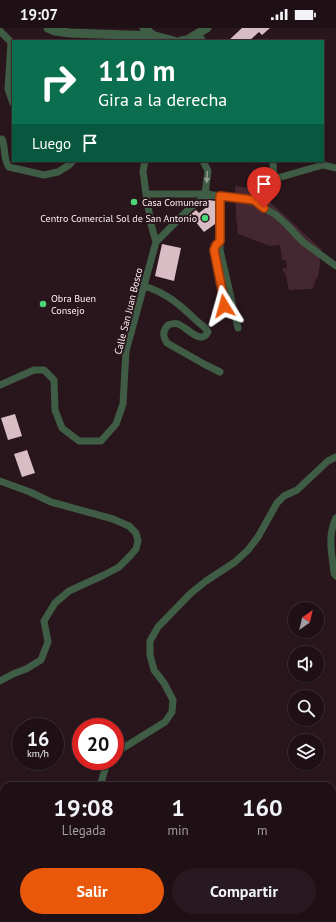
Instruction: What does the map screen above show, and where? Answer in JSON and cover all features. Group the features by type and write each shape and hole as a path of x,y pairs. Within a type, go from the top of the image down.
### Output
{"street":[{"path":"48,28 55,31 70,33 154,34 171,40"},
{"path":"187,40 207,28"},
{"path":"0,31 12,42 8,90 12,100"},
{"path":"197,34 202,40"},
{"path":"0,139 2,139 4,144 7,164 9,167 44,175 58,172 72,162"},
{"path":"145,162 143,171 146,194 151,224 156,242"},
{"path":"156,242 189,208 207,194 208,171 204,162"},
{"path":"146,194 207,194 254,200 259,198 272,178 273,162"},
{"path":"272,178 282,177 323,166 336,168"},
{"path":"220,196 220,250 238,328"},
{"path":"254,200 276,215 303,242 336,266"},
{"name":"Calle San Juan Bosco","path":"0,385 34,370 44,370 54,380 54,410 62,428 79,441 101,441 116,424 123,404 126,351 156,242"},
{"path":"144,286 155,289 180,304 200,324 207,328 207,335 204,337 199,337 178,324 168,325 164,334 164,339 167,343 220,372"},
{"path":"124,747 165,722 172,712 173,700 164,683 154,670 150,655 150,641 158,627 191,593 235,562 248,550 258,537 277,503 284,496 297,490 328,460 336,457"},
{"path":"0,481 30,492 51,502 113,519 128,526 136,533 138,541 136,549 119,567 68,591 55,603 44,621 48,642 41,660 0,681"},
{"path":"336,518 332,526 330,542 334,573 336,576"},
{"path":"101,782 105,770"}],"lane":[{"path":"216,318 224,306 214,250 220,241"}],"shaded area":[{"path":"235,186 256,189 322,250 319,254 320,264 318,277 311,289 289,290 286,276 282,268 287,268 286,260 282,260 280,245 270,246 238,234"}],"building":[{"path":"242,28 270,28 262,35 259,32 250,40 229,40"},
{"name":"Centro Comercial Sol de San Antonio","path":"209,200 215,201 215,224 204,232 190,215 196,210 199,213 208,206 205,203"},
{"path":"162,244 181,248 174,281 155,276"},
{"path":"15,414 22,436 8,440 1,418"},
{"path":"27,450 35,473 22,477 14,454"}],"place":[{"name":"Casa Comunera","path":"134,202"},
{"name":"Centro Comercial Sol de San Antonio","path":"205,218"},
{"name":"Obra Buen Consejo","path":"43,304"}],"route":[{"path":"224,306 214,250 220,241 220,196 254,200 264,208"}]}
